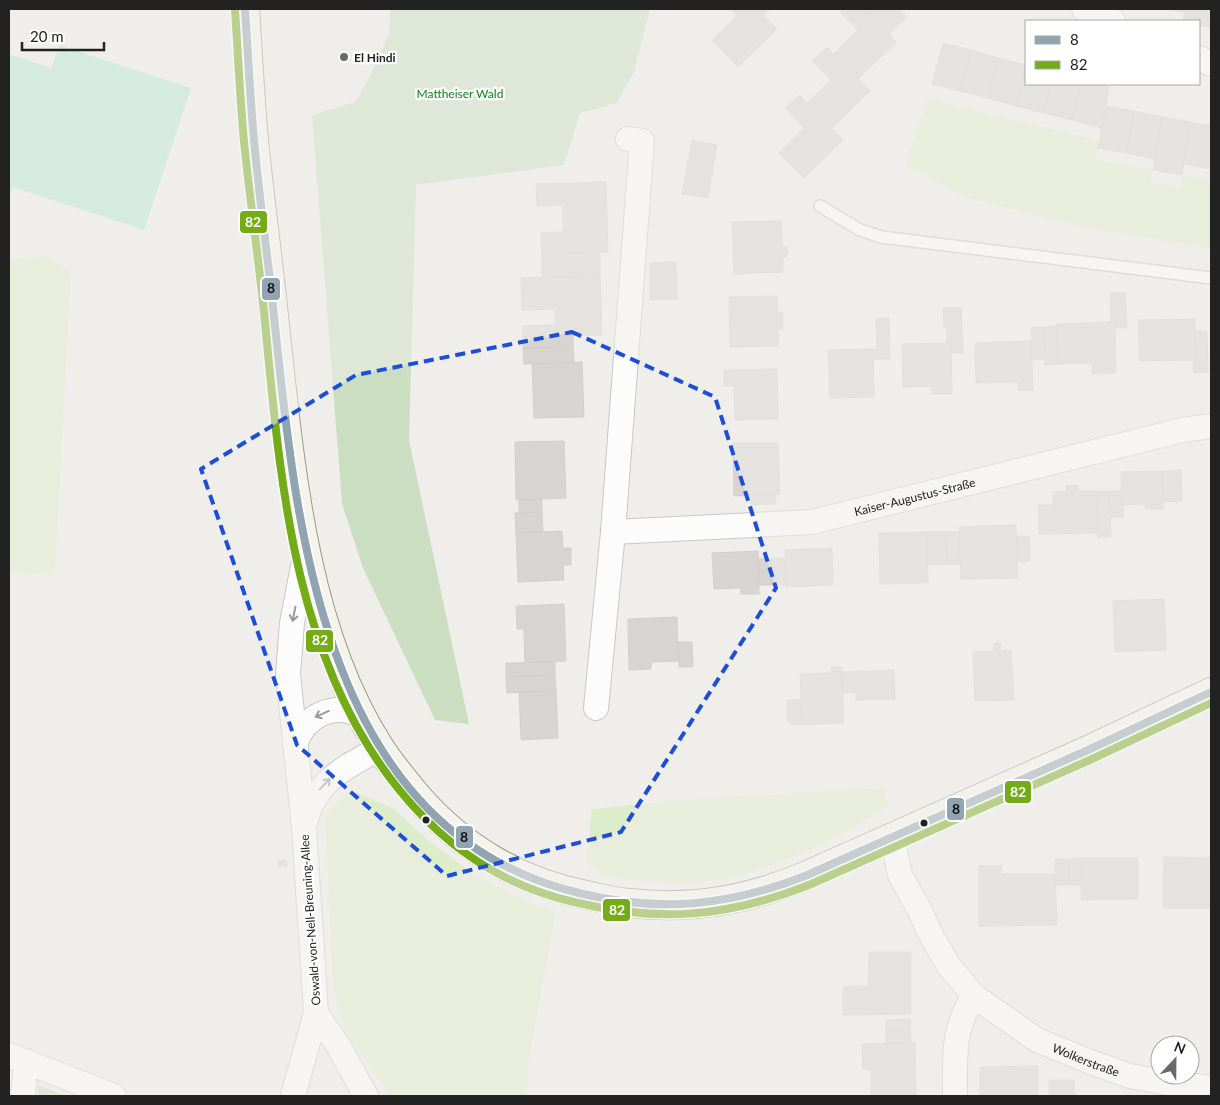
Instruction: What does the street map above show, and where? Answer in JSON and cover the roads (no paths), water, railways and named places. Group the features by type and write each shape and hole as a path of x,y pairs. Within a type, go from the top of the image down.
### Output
{"street":[{"name":"Oswald-von-Nell-Breuning-Allee","path":"245,9 254,138 286,429 306,549 325,626 347,684 362,717 380,748 347,767 323,785 314,798 304,827"},
{"path":"1084,9 1111,20"},
{"path":"596,708 613,532 642,141 628,139"},
{"name":"Kaiser-Augustus-Straße","path":"613,532 812,522 1182,430 1211,426"},
{"name":"Oswald-von-Nell-Breuning-Allee","path":"293,1096 316,1014 304,827 288,674 292,623 306,549"},
{"path":"380,748 428,808 470,846 497,863 543,884 570,892 627,903 652,905 710,904 753,895 782,886 1088,750 1211,692"},
{"path":"295,744 304,727 324,712 336,709 348,711 362,717"},
{"name":"Wolkerstraße","path":"892,837 900,875 949,966 974,996 1037,1040 1093,1063 1130,1076 1211,1088"},
{"path":"955,1096 956,1048 959,1027 965,1010 974,996"},
{"name":"Oswald-von-Nell-Breuning-Allee","path":"316,1014 339,1047 366,1096"},
{"path":"23,1096 18,1058 114,1096"}],"lane":[{"path":"820,206 860,230 881,237 1211,278"}],"place":[{"name":"El Hindi","path":"344,57"}],"park label":[{"name":"Mattheiser Wald","path":"460,93"}]}
